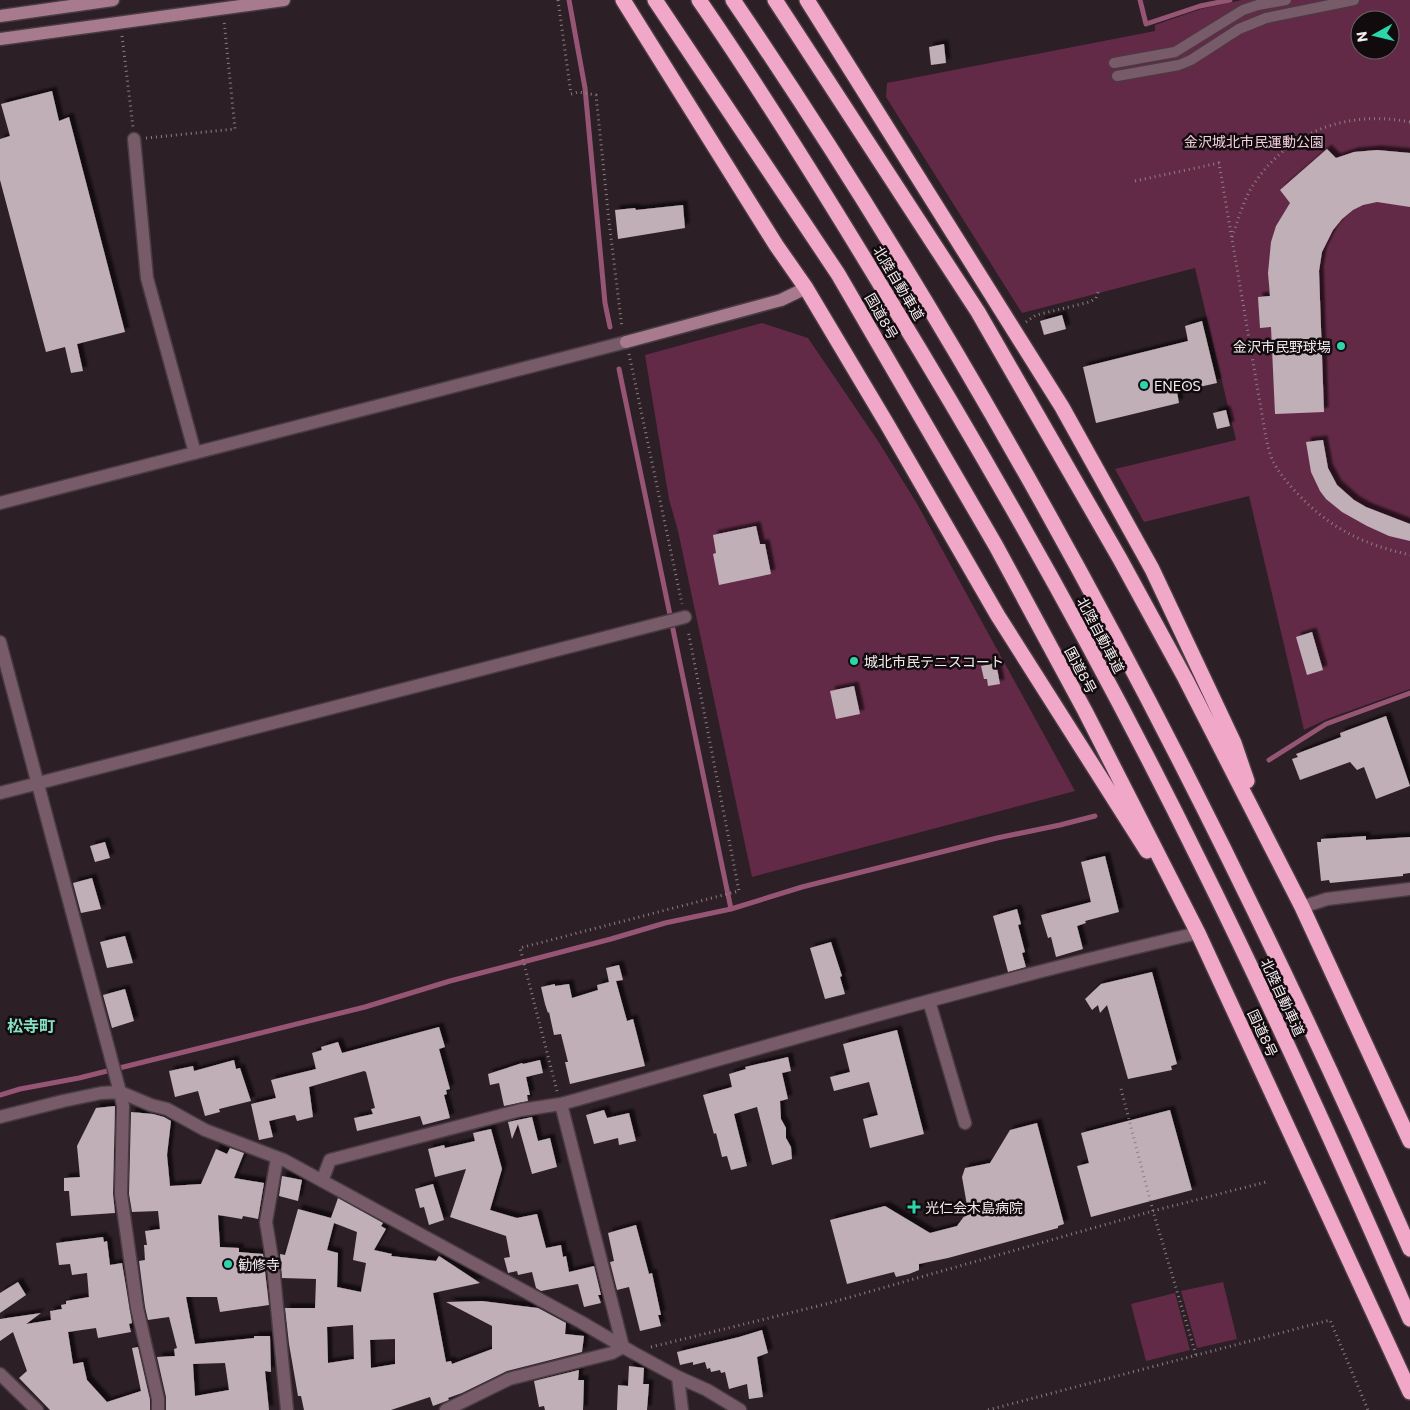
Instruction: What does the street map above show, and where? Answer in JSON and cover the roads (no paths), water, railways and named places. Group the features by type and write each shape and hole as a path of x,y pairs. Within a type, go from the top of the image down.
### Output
{"highway":[{"path":"623,0 776,245 806,288 998,616 1198,933"},
{"name":"国道8号","path":"655,0 838,274 996,546 1085,711 1198,933 1410,1392"},
{"name":"北陸自動車道","path":"699,0 730,45 844,224 936,374 1035,547 1118,702 1199,860 1282,1033 1410,1320"},
{"name":"北陸自動車道","path":"733,0 874,218 966,368 1056,526 1136,674 1226,850 1312,1031 1410,1249"},
{"path":"775,0 978,312 1120,558 1185,678 1302,906 1410,1141"},
{"path":"807,0 1062,407 1152,570 1234,743 1265,833"}],"main road":[{"path":"0,16 113,0"},
{"path":"0,39 284,0"},
{"path":"626,342 781,300 806,288"}],"street":[{"path":"134,139 146,278 195,453"},
{"path":"0,503 626,342"},
{"path":"0,793 676,619"},
{"path":"0,642 123,1106 121,1194 137,1308 158,1399 158,1410"},
{"path":"1302,906 1327,899 1410,889"},
{"path":"322,1181 330,1160 521,1110 560,1104 929,1001 1116,952 1198,933"},
{"path":"929,1001 965,1123"},
{"path":"0,1117 101,1093 120,1092 166,1109 205,1130 276,1158 322,1181 678,1377 707,1390 740,1410"},
{"path":"560,1104 627,1349"},
{"path":"276,1158 266,1222 273,1265 287,1410"},
{"path":"446,1410 509,1378 627,1349"},
{"path":"0,1374 37,1410"},
{"path":"678,1377 682,1410"}],"lane":[{"path":"1114,63 1176,52 1242,10 1286,0"},
{"path":"1116,76 1179,65 1192,60 1239,29 1266,18 1354,0"}],"waterway":[{"path":"569,0 585,88 605,303 610,327"},
{"path":"1140,0 1146,24 1200,6 1230,0"},
{"path":"619,369 731,909"},
{"path":"1269,760 1326,724 1410,693"},
{"path":"0,1095 20,1089 79,1078 365,1007 450,981 665,923 731,909 802,887 997,838 1095,816"}],"place":[{"name":"金沢市民野球場","path":"1341,346"},
{"name":"ENEOS","path":"1144,385"},
{"name":"城北市民テニスコート","path":"854,661"},
{"name":"光仁会木島病院","path":"914,1207"},
{"name":"勧修寺","path":"228,1264"}],"district":[{"name":"松寺町","path":"31,1025"}],"park label":[{"name":"金沢城北市民運動公園","path":"1254,141"}]}
